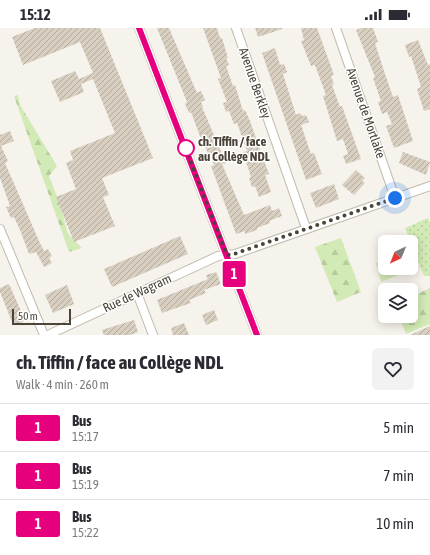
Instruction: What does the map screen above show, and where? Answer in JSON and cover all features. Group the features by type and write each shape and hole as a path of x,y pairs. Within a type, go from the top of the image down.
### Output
{"street":[{"path":"139,28 257,335"},
{"name":"Avenue Berkley","path":"236,28 306,228"},
{"name":"Avenue de Mortlake","path":"336,28 395,198"},
{"name":"Rue de Wagram","path":"48,335 218,256 234,254 430,186"},
{"path":"0,229 44,335"},
{"path":"137,293 153,335"}],"green space":[{"path":"18,95 20,105 57,166 49,176 59,201 68,234 82,248 69,252 14,96"},
{"path":"428,218 430,223 430,276 424,276 418,261 418,235 408,235 405,228"},
{"path":"341,238 361,292 337,302 315,247"},
{"path":"379,275 398,275 381,282"},
{"path":"430,288 430,324 406,334 402,323 418,323 418,294"}],"building":[{"path":"35,28 100,28 153,158 102,178 109,195 103,197 115,226 74,242 56,197 76,189 66,163 73,160 70,151 115,133 93,79 81,84 84,92 60,102 51,81 75,71 79,79 93,73 80,42 23,65 12,37"},
{"path":"157,28 169,28 197,93 201,91 205,100 201,102 202,107 226,163 222,164 244,215 270,205 272,211 279,208 282,216 269,221 270,223 257,228 257,230 245,234 245,231 236,234 211,166 214,165 210,153 208,154 205,146 202,147 199,140 201,139 191,112 189,113 185,104 187,102"},
{"path":"203,28 217,28 220,38 222,38 229,65 226,66 233,86 235,85 243,111 245,110 250,121 269,174 265,175 271,192 259,197 255,186 252,187 249,178 251,177 243,152 247,151 237,123 234,124 229,111 226,112 223,103 227,102 218,79 221,78"},
{"path":"255,28 282,28 282,29 258,37"},
{"path":"301,28 317,28 334,75 331,76 334,84 332,85 340,107 342,106 361,159 346,164 343,156 348,154 343,139 337,141 323,96 326,95 315,65 311,66 301,41 304,40"},
{"path":"362,28 373,28 378,42 375,43 393,97 398,95 413,141 394,148 386,126 392,124 387,112 382,114 378,102 381,101 373,78 375,77 356,30"},
{"path":"418,40 428,65 430,64 430,109 424,111 417,89 421,87 411,56 409,57 405,45"},
{"path":"275,48 280,65 284,64 287,72 283,74 296,115 300,113 302,116 306,115 309,122 301,125 311,154 314,153 322,174 306,180 262,53"},
{"path":"10,131 14,141 1,146 8,161 5,163 44,251 48,249 52,256 49,258 52,263 44,267 36,252 29,254 14,217 11,218 6,207 10,206 0,178 0,135"},
{"path":"403,152 430,162 426,175 399,163"},
{"path":"356,170 365,178 362,181 365,183 354,195 342,185"},
{"path":"334,184 339,199 316,208 310,193"},
{"path":"180,236 188,254 112,287 104,269"},
{"path":"216,272 221,284 204,290 206,293 189,300 191,303 162,313 157,300 208,279 206,275"},
{"path":"9,284 25,320 20,324 12,322 0,292 0,288"},
{"path":"67,285 74,304 53,313 45,295"},
{"path":"214,310 218,320 206,325 202,315"},
{"path":"134,320 138,332 130,335 104,335 102,330"},
{"path":"184,323 189,335 173,335 171,328"},
{"path":"430,326 430,335 410,335"}],"bus line":[{"name":"1","path":"139,28 257,335"}],"place":[{"name":"ch. Tiffin / face au Collège NDL","path":"186,148"}],"route":[{"path":"186,148 183,142 227,255 234,254 395,198"}]}
